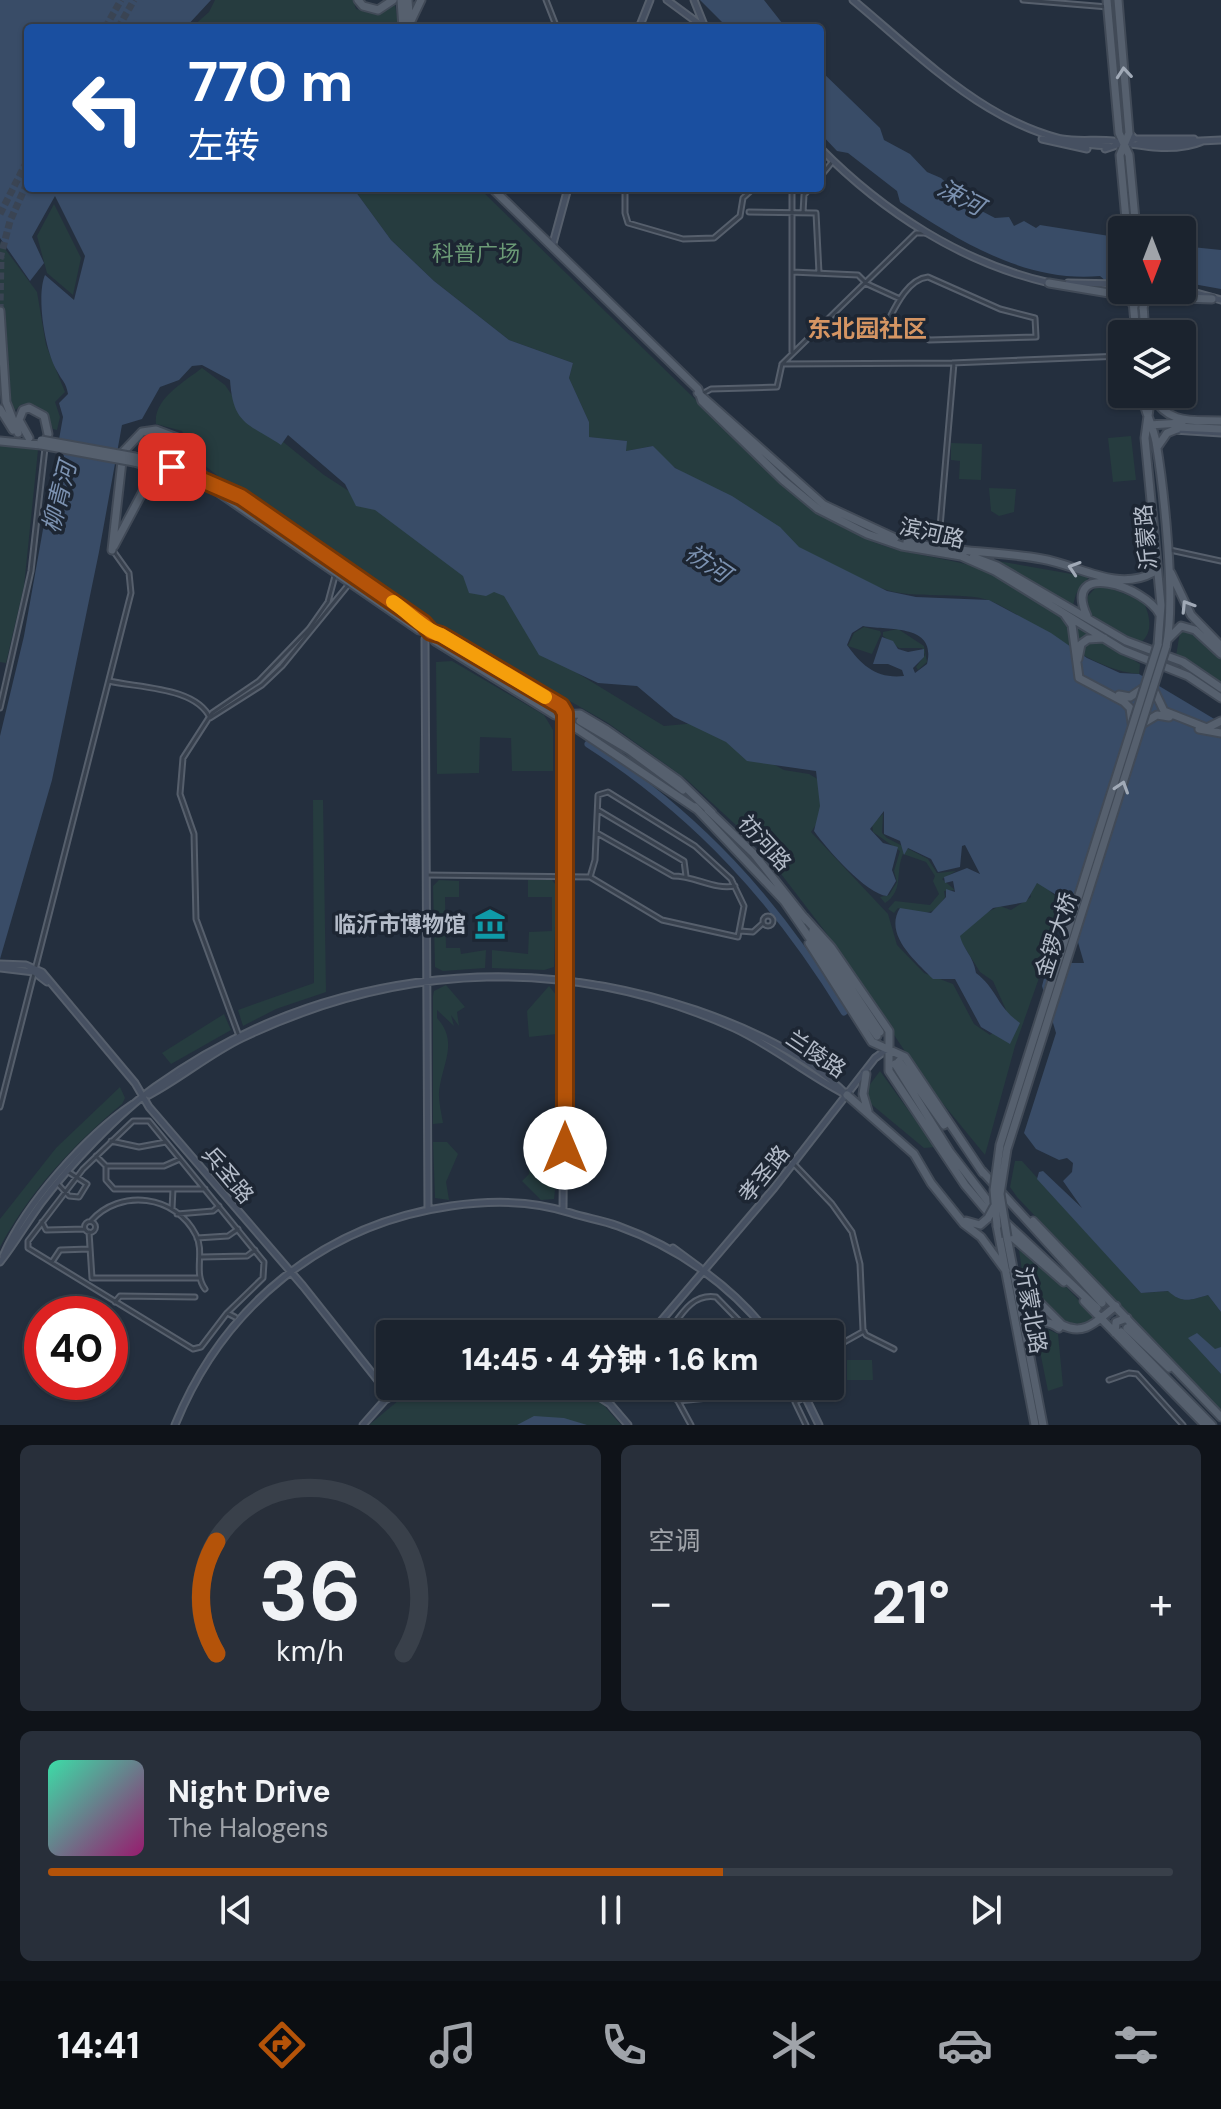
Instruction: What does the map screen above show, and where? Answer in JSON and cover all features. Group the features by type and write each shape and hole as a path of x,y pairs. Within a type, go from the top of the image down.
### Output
{"main road":[{"path":"358,0 363,6 378,10 393,0"},
{"path":"401,0 407,24"},
{"path":"408,0 413,4 420,0"},
{"path":"408,0 408,24"},
{"path":"409,24 420,0"},
{"path":"641,24 650,0"},
{"path":"667,0 699,24"},
{"path":"694,0 703,24"},
{"path":"853,0 974,99 1017,124 1065,143 1135,148 1192,146 1203,141"},
{"path":"1118,0 1134,139"},
{"path":"1107,4 1119,133 1129,155 1135,216"},
{"path":"1112,145 1119,133"},
{"path":"1134,139 1221,140"},
{"path":"1126,216 1120,155 1124,145 1134,139 1203,141"},
{"path":"1112,145 1120,155"},
{"path":"824,152 925,233 991,267 1049,283 1127,296 1134,306 1135,320"},
{"name":"滨河路","path":"494,192 700,395 702,401 783,480 818,509 867,534 902,546 961,556 995,571 1104,638 1188,676 1221,698"},
{"name":"滨河路","path":"494,192 700,395 824,505 870,529 904,542 953,550 997,566 1126,641 1183,662 1221,688"},
{"path":"552,247 567,192"},
{"path":"1049,283 1108,284"},
{"path":"1096,284 1091,290 1108,292"},
{"path":"1196,294 1212,299"},
{"path":"1143,308 1145,301 1154,297 1221,300"},
{"path":"1143,304 1144,320"},
{"path":"0,311 6,402 18,433"},
{"path":"28,440 19,420 23,410 29,408 44,416 48,434"},
{"name":"沂蒙路","path":"1145,408 1157,452 1164,644"},
{"name":"沂蒙路","path":"1150,408 1145,438 1170,605 1164,644"},
{"path":"1161,408 1165,414 1180,419 1221,427"},
{"path":"0,409 5,422 28,440"},
{"path":"0,420 8,432 28,440 134,459 224,489 413,621"},
{"path":"1149,425 1221,427"},
{"path":"1149,425 1221,427"},
{"path":"1157,452 1162,438 1182,427"},
{"path":"1173,430 1221,427"},
{"path":"112,550 120,469 127,444 142,432 156,430 177,438 207,482 352,584 431,632 435,641 555,715 580,714 639,751 678,780 712,813"},
{"path":"112,550 151,484 184,454 177,438"},
{"path":"0,441 28,440"},
{"path":"112,550 148,482 149,473 134,459"},
{"path":"207,482 413,621"},
{"path":"953,550 1040,558 1103,577 1128,580 1152,573 1163,552"},
{"path":"1163,552 1174,586 1191,615 1221,646"},
{"path":"1088,618 1082,599 1085,588 1094,581 1105,580 1148,598 1161,617"},
{"path":"1064,613 1072,625 1079,678 1124,702 1130,708 1132,723"},
{"path":"1164,644 1181,626 1190,627 1221,654"},
{"path":"428,1210 425,639 431,632"},
{"path":"1104,638 1088,639 1081,644 1078,660 1083,677 1124,697 1135,696 1145,687"},
{"name":"金锣大桥","path":"994,1204 1000,1145 1132,723 1164,644"},
{"name":"金锣大桥","path":"1007,1237 1000,1194 1007,1149 1154,690 1164,644"},
{"path":"1154,690 1164,711 1207,728 1221,721"},
{"path":"565,713 573,726 698,810"},
{"path":"563,1209 564,981 560,727 565,713"},
{"path":"1142,724 1165,715 1206,732 1221,733"},
{"name":"祊河路","path":"579,722 629,750 712,813 754,854 804,917 879,1034 788,905 698,810 646,767 579,722"},
{"path":"788,905 872,1042 905,1057 983,1173"},
{"path":"804,917 831,947 889,1031 889,1071 965,1185 1004,1230 1064,1282"},
{"path":"0,966 34,969"},
{"name":"兵圣路","path":"34,969 145,1097 376,1379"},
{"name":"兰陵路","path":"0,1262 67,1171 145,1097 173,1075 239,1036 339,997 391,985 489,975 554,977 639,992 733,1024 799,1059 847,1095"},
{"name":"兰陵路","path":"0,1262 16,1231 70,1163 130,1106 221,1049 292,1017 357,996 428,982"},
{"name":"孝圣路","path":"663,1320 889,1048"},
{"name":"孝圣路","path":"702,1271 793,1163 875,1058 889,1048"},
{"path":"999,1222 1100,1305 983,1173 897,1063 935,1131 999,1222 1102,1319 1121,1331 1221,1419"},
{"path":"866,1074 863,1098 868,1111"},
{"path":"847,1095 917,1152 932,1181 968,1222 980,1225 988,1218 994,1204"},
{"path":"847,1095 914,1154 931,1183 964,1224 981,1237 1006,1271"},
{"path":"936,1144 970,1178"},
{"path":"1004,1196 1116,1306 1221,1419"},
{"path":"173,1425 191,1380 235,1317 278,1276 344,1241 428,1210 495,1201 585,1212 635,1229 673,1248 742,1303 756,1320"},
{"name":"沂蒙北路","path":"994,1204 1035,1425"},
{"name":"沂蒙北路","path":"1007,1237 1043,1425"},
{"path":"173,1425 194,1382 219,1342 289,1272"},
{"path":"1016,1278 1062,1325 1083,1329 1102,1319"},
{"path":"1028,1339 1032,1327 1039,1322 1048,1322 1074,1335 1088,1333 1116,1306"},
{"path":"1127,1318 1116,1322 1121,1331 1205,1425"},
{"path":"1121,1331 1212,1425"},
{"path":"365,1425 388,1400"},
{"path":"603,1400 626,1425"},
{"path":"808,1400 820,1425"},
{"path":"808,1400 820,1425"}],"street":[{"path":"546,0 555,24"},
{"path":"1023,0 1107,4"},
{"path":"824,172 833,161"},
{"path":"625,192 628,223 683,239 714,238 740,216 743,198 750,192"},
{"path":"792,192 792,354"},
{"path":"803,213 807,192"},
{"path":"749,212 816,213 819,273"},
{"path":"913,224 916,233"},
{"path":"700,395 711,389 777,387 782,364 916,233 925,233"},
{"path":"792,272 858,275 865,283 900,299"},
{"path":"928,277 1000,309 1035,318 1036,337 929,340 920,331 889,319 900,299 922,278 928,277"},
{"path":"782,364 954,363 1108,357"},
{"path":"940,527 954,363"},
{"path":"0,708 31,571 48,434"},
{"path":"0,1107 131,593 129,573 112,550"},
{"path":"1163,552 1221,561"},
{"path":"239,1036 196,919 194,834 180,794 183,758 217,709 259,681 295,645 328,602 335,572"},
{"path":"210,718 262,685 299,648 348,584 352,584"},
{"path":"109,681 189,698 206,710 210,718"},
{"path":"428,875 590,877 662,920 738,937 744,906 735,886 695,846 608,792 598,795 595,860 590,877"},
{"path":"598,810 684,861 686,876"},
{"path":"597,833 673,876 686,876 720,889 735,886"},
{"path":"740,931 753,932 763,923"},
{"path":"105,1296 28,1248 28,1241 76,1179 111,1141 133,1121 149,1121 264,1262 263,1278 227,1313 201,1347 193,1349 128,1310"},
{"path":"111,1141 139,1147 166,1142"},
{"path":"96,1156 106,1166 106,1180 114,1189 205,1189"},
{"path":"106,1166 164,1166 180,1159"},
{"path":"793,1163 832,1204 852,1232 860,1264 864,1331"},
{"path":"67,1171 76,1179"},
{"path":"57,1183 75,1199 87,1184 80,1177 76,1179"},
{"path":"173,1189 174,1212 197,1238 199,1278 205,1289"},
{"path":"199,1278 92,1278 85,1223 117,1203 140,1198 174,1212 213,1211 219,1206"},
{"path":"42,1222 46,1230 87,1231 95,1227 91,1221"},
{"path":"197,1238 228,1236 238,1229"},
{"path":"52,1263 60,1250 89,1249"},
{"path":"200,1257 247,1256 255,1250"},
{"path":"128,1296 195,1297"},
{"path":"678,1320 693,1301 708,1296 716,1297 738,1320"},
{"path":"227,1313 235,1317"},
{"path":"864,1331 894,1349"},
{"path":"844,1342 864,1331"},
{"path":"1109,1380 1129,1373 1137,1374 1183,1425"},
{"path":"688,1400 678,1401 691,1425"},
{"path":"796,1400 806,1425"}],"green space":[{"path":"215,0 353,0 356,9 378,15 395,5 398,24 196,24 209,12"},
{"name":"科普广场","path":"356,192 483,192 790,492 866,539 905,552 985,570 1140,664 1139,674 1120,671 1083,655 993,602 959,596 902,593 870,583 804,551 743,503 670,464 653,446 626,451 626,441 589,437 589,422 569,378 573,363 509,340 434,281 391,240"},
{"path":"54,204 81,258 73,295 47,273 37,236"},
{"path":"0,242 37,292 46,345 65,392 55,402 60,417 57,430 53,429 42,410 34,405 22,404 12,413 5,309 0,308"},
{"path":"202,368 225,385 240,407 324,475 502,590 546,654 664,726 697,723 784,770 809,774 821,781 822,816 811,832 888,914 897,945 924,973 953,984 974,1024 990,1035 999,1028 1006,1010 993,981 980,972 957,935 975,918 1000,906 1011,910 1031,897 1029,886 1040,882 1054,895 1067,899 1015,1046 985,1155 926,1083 827,934 762,849 686,779 608,723 441,627 218,476 199,461 182,431 156,424 156,415 164,399"},
{"path":"1131,436 1136,480 1113,482 1108,438"},
{"path":"951,443 982,444 981,480 959,479 960,461 951,460"},
{"path":"0,445 38,450 24,586 6,663 0,662"},
{"path":"989,488 1016,489 1014,512 999,516 991,511"},
{"path":"992,560 1089,577 1076,594 1073,605"},
{"path":"1099,584 1143,601 1149,629 1140,643 1091,615 1087,597"},
{"path":"864,627 881,634 872,654 848,646 854,633"},
{"path":"898,629 924,646 927,662 918,670 916,667 925,655 922,648 899,648 883,636 883,632"},
{"path":"1188,631 1221,659 1221,684 1176,656 1180,632"},
{"path":"452,661 544,715 553,730 553,771 512,771 511,738 480,737 479,773 437,774 436,662"},
{"path":"313,800 323,800 326,992 276,1009 243,1026 238,1010 314,983"},
{"path":"883,814 882,833 887,838 928,859 937,873 956,871 942,879 955,890 944,891 945,897 936,910 922,914 898,908 894,913 888,909 895,901 930,905 939,894 933,881 935,876 926,862 903,854 895,893 885,903 880,897 889,895 897,882 894,871 900,851 873,832 872,824"},
{"path":"439,880 459,881 459,897 445,897 446,948 460,948 461,954 486,950 485,968 443,971 435,967 433,886"},
{"path":"528,880 552,880 556,885 554,967 544,970 492,968 492,950 528,954 529,932 552,931 552,897 528,897"},
{"path":"446,985 465,1007 457,1012 459,1026 451,1015 454,1026 437,1010 437,1018 447,1034 448,1050 439,1090 443,1123 433,1124 433,996 434,991"},
{"path":"549,986 557,996 557,1034 529,1037 527,1011"},
{"path":"224,1014 231,1030 171,1064 162,1053"},
{"path":"880,1071 935,1147 924,1148 865,1099 865,1091"},
{"path":"120,1087 125,1098 122,1104 54,1170 25,1207 0,1247 0,1219 56,1148"},
{"path":"535,1122 557,1129 557,1163 546,1156 539,1146"},
{"path":"433,1142 447,1142 458,1154 446,1182 449,1200 435,1198"},
{"path":"533,1158 557,1171 554,1199 541,1200 522,1181 529,1174 530,1161 534,1168 537,1167"},
{"path":"1015,1161 1022,1161 1141,1293 1169,1291 1187,1300 1208,1295 1221,1312 1221,1347 1215,1350 1189,1338 1221,1374 1221,1413 1017,1197 1010,1187"},
{"path":"1017,1236 1096,1318 1080,1326 1063,1322 1023,1278"},
{"path":"1041,1326 1058,1334 1063,1386 1048,1391 1036,1331"},
{"path":"847,1360 872,1360 873,1380 847,1380"},
{"path":"399,1400 598,1400 621,1425 369,1425"}],"water":[{"path":"0,0 211,0 189,24 24,24 24,192 356,192 391,240 434,281 509,340 573,363 569,378 589,422 589,437 627,441 626,451 653,446 675,468 732,496 780,527 799,547 887,591 916,597 989,600 1051,633 1087,658 1120,673 1139,674 1221,723 1221,1312 1208,1295 1187,1300 1168,1291 1141,1293 1037,1179 1039,1172 1043,1171 1082,1208 1063,1181 1072,1172 1073,1163 1067,1158 1059,1160 1036,1149 1024,1133 1056,1033 1042,986 1048,963 1084,963 1066,901 1037,883 1026,902 993,908 960,936 976,973 1020,1023 1010,1044 981,1027 955,979 933,979 919,965 904,947 896,928 900,908 931,913 946,897 946,889 955,892 953,881 945,883 944,877 967,868 980,874 965,845 962,846 960,867 938,872 931,859 908,848 904,855 900,841 884,834 884,811 870,829 883,843 898,847 892,870 896,881 887,896 869,888 837,859 814,831 820,806 816,771 747,761 726,742 674,717 637,686 598,683 539,655 504,596 494,592 486,596 469,593 463,576 375,510 356,506 345,484 288,435 281,445 244,421 234,406 230,380 202,365 192,366 179,380 160,387 142,419 122,425 52,780 0,959 0,736 24,636 63,417 59,403 68,394 53,362 46,337 42,284 45,275 74,300 85,256 55,196 32,237 44,263 30,281 0,238","holes":["863,626 897,629 918,635 925,641 927,664 915,673 913,668 924,657 924,649 908,652 882,637 873,664 888,664 902,670 904,676 894,676 871,670 847,645 852,633"]},
{"path":"700,0 764,0 783,24 724,24"},
{"name":"涑河","path":"824,74 880,128 884,140 910,154 927,172 941,178 972,206 995,218 1009,217 1014,226 1024,221 1036,228 1040,225 1108,236 1108,282 1100,276 1046,273 994,256 900,202 897,191 848,153 837,151 824,137"},
{"path":"1196,247 1221,250 1221,289 1196,285"},
{"path":"1197,1333 1215,1349 1221,1347 1221,1374 1188,1338"},
{"path":"534,1416 564,1418 587,1425 517,1425"}],"waterway":[{"path":"588,744 665,800 732,863 791,933 844,1012"}],"tunnel":[{"path":"107,24 121,0"},
{"path":"120,24 134,0"},
{"path":"0,214 24,167"},
{"path":"0,259 10,221 24,190"},
{"path":"0,311 1,257"},
{"path":"515,686 579,723"},
{"path":"1102,1303 1127,1328"},
{"path":"1097,1308 1118,1329"}],"slow traffic":[{"path":"393,602 431,632 545,697"}],"place":[{"name":"临沂市博物馆","path":"490,924"}],"district":[{"name":"东北园社区","path":"867,328"}],"route":[{"path":"172,467 241,497 423,623 431,632 561,706 565,713 565,1148"}],"water label":[{"name":"柳青河","path":"59,497"},
{"name":"祊河","path":"708,563"}]}
